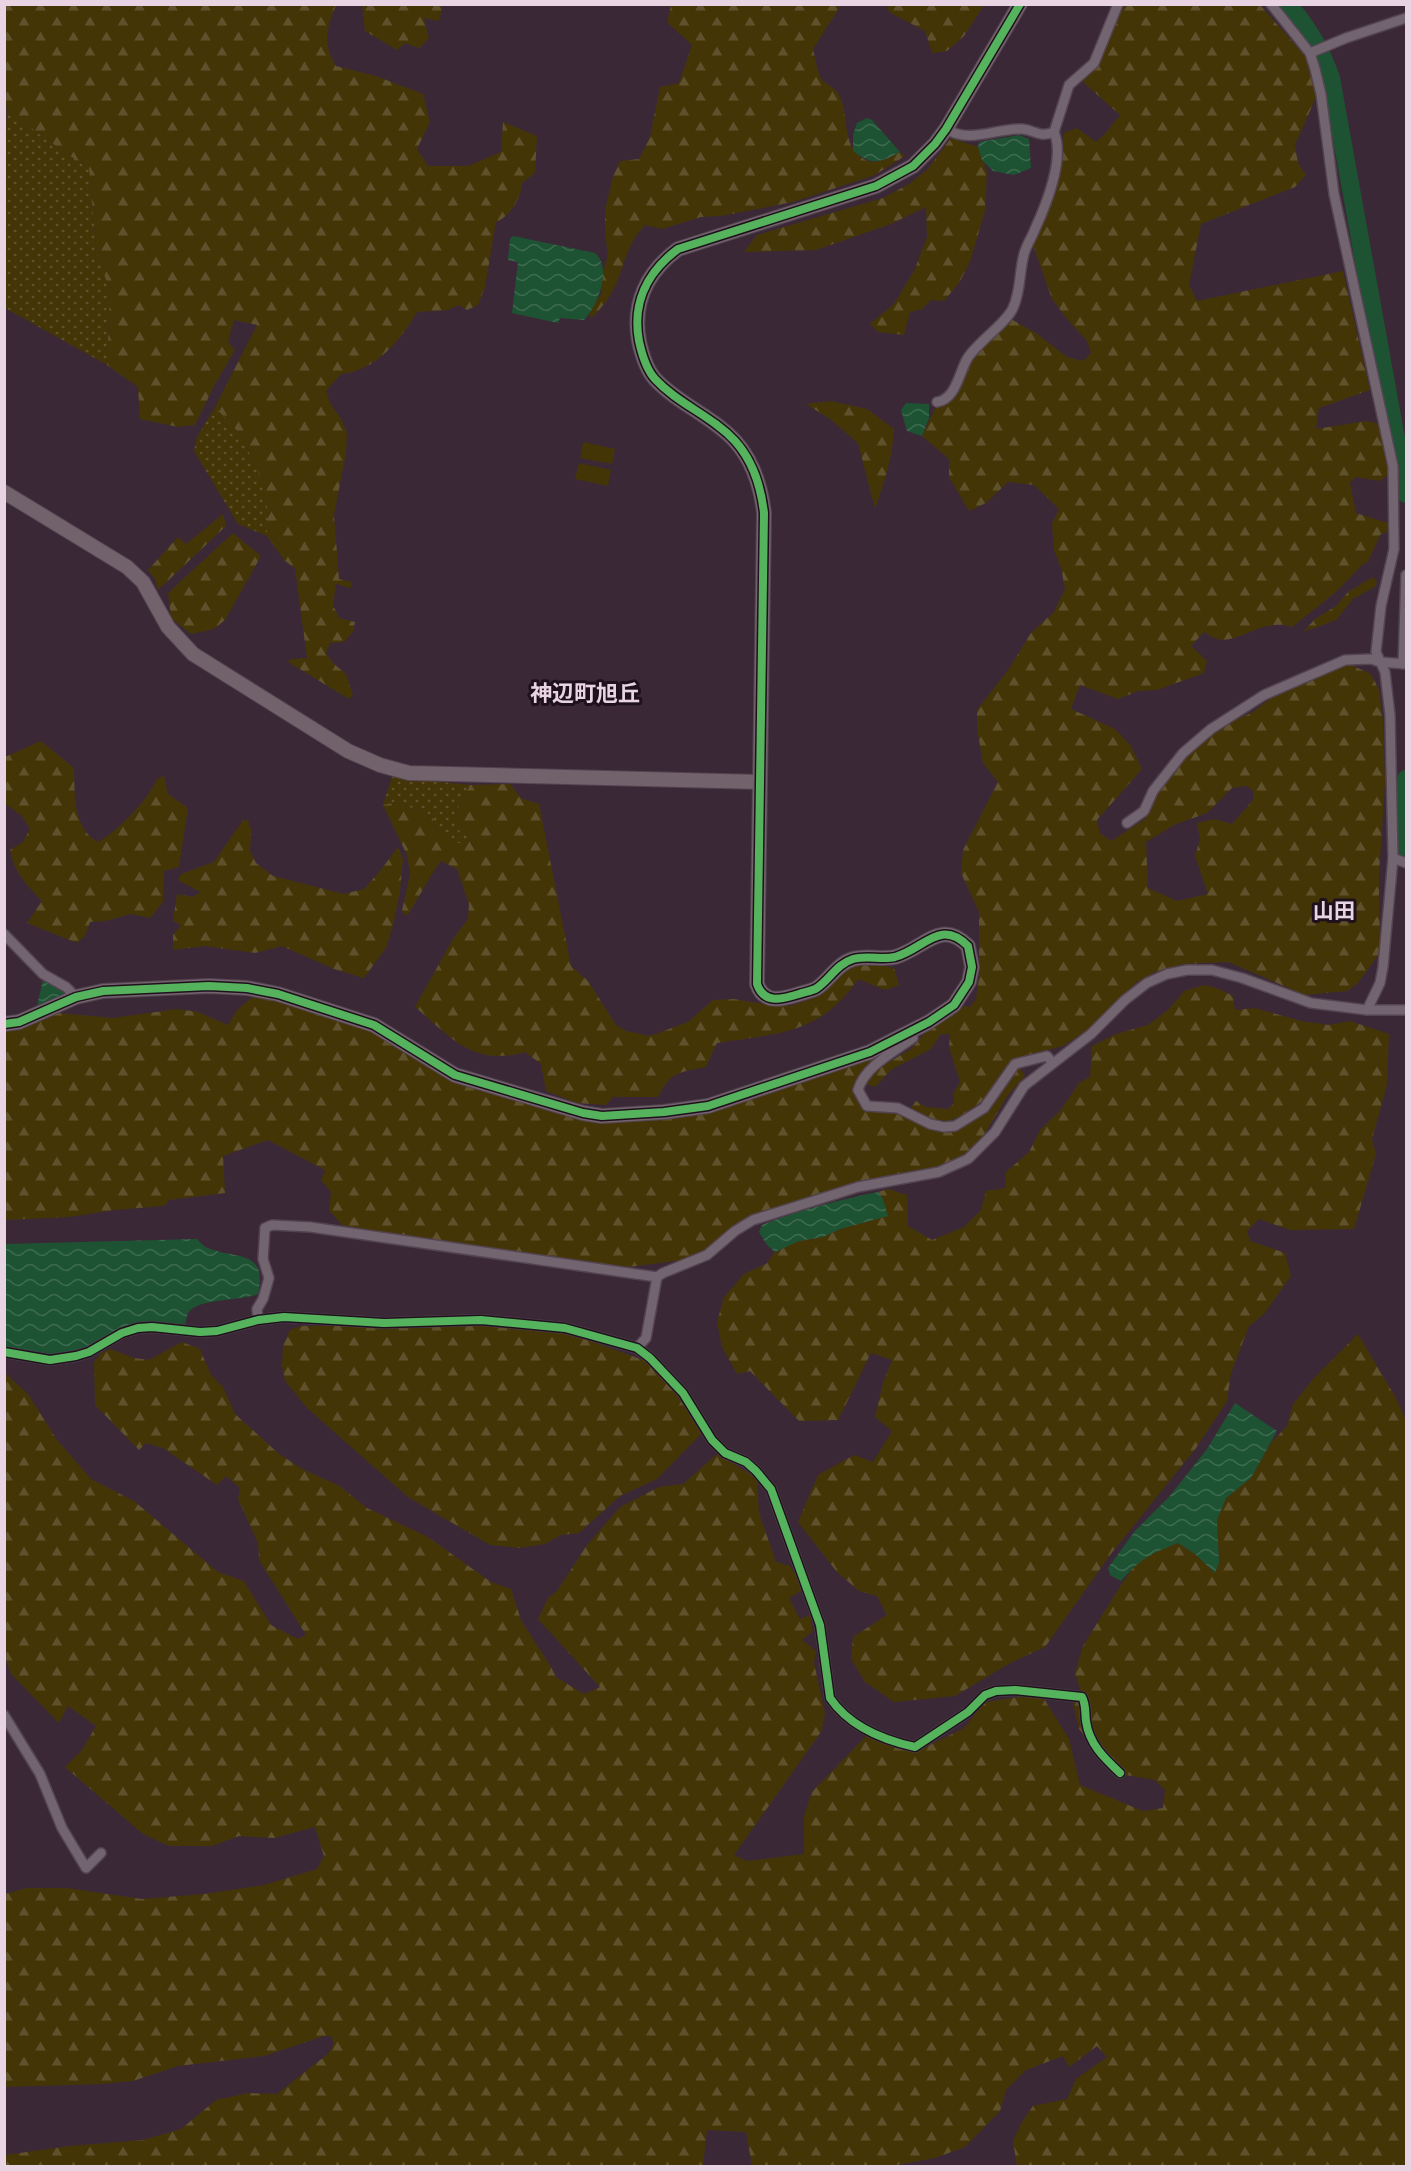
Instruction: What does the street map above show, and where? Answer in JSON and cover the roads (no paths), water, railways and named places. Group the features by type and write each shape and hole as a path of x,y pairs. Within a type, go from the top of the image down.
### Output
{"street":[{"path":"4,1024 20,1022 75,997 103,991 209,986 247,988 278,994 374,1025 455,1075 583,1113 602,1116 664,1112 708,1106 870,1052 929,1022 954,1005 969,982 972,967 968,946 951,934 942,933 908,952 891,958 853,959 830,975 817,988 785,998 771,999 759,992 757,984 764,513 762,496 757,477 736,442 715,424 668,392 653,377 640,348 636,315 652,276 669,255 678,249 876,186 913,166 936,144 946,129 1020,4"},
{"path":"937,402 943,401 957,384 968,358 1011,312 1020,284 1024,254 1054,178 1057,153 1054,132 1069,86 1094,63 1118,4"},
{"path":"1271,4 1311,52 1321,94 1334,194 1393,466 1394,549 1381,606 1376,652 1385,672 1390,716 1393,858 1383,967 1380,983 1367,1010"},
{"path":"1311,52 1407,18"},
{"path":"946,129 953,134 966,135 1022,129 1033,134 1044,135 1054,132"},
{"path":"4,492 127,567 143,582 168,627 194,654 348,751 380,765 409,773 428,774 760,782"},
{"path":"1126,823 1144,811 1153,791 1183,753 1211,729 1264,695 1336,662 1371,659 1405,664 1407,575"},
{"path":"1393,858 1407,863"},
{"path":"4,934 43,974 66,987 75,997"},
{"path":"258,1320 257,1309 269,1278 263,1259 265,1228 272,1225 310,1227 657,1277 707,1255 753,1220 858,1187 939,1172 968,1159 982,1147 995,1132 1024,1086 1091,1034 1125,1000 1147,983 1167,974 1187,970 1212,970 1242,978 1311,1003 1367,1010 1407,1010"},
{"path":"911,1030 913,1038 869,1070 861,1080 858,1090 867,1106 898,1108 930,1124 944,1127 955,1126 984,1108 1015,1064 1047,1056 1052,1062"},
{"path":"637,1348 646,1338 657,1277"},
{"path":"4,1352 50,1360 89,1352 122,1333 138,1328 218,1331 258,1320 284,1317 384,1323 481,1320 525,1323 590,1333 637,1348 650,1358 683,1393 712,1440 725,1453 746,1462 771,1489 820,1625 830,1698 837,1708 864,1729 893,1743 915,1748 968,1712 985,1695 996,1690 1082,1697 1092,1741 1104,1758 1120,1773"},
{"path":"4,1715 40,1774 62,1828 86,1868 101,1853"}],"water":[{"path":"867,118 872,120 900,152 887,159 871,161 853,151 853,135 857,123"},
{"path":"1019,135 1029,139 1031,168 1014,175 993,171 982,160 978,147 979,142"},
{"path":"513,236 595,253 603,268 603,278 594,306 584,320 560,318 558,323 512,313 518,262 508,260 510,239"},
{"path":"906,403 929,404 929,418 922,436 907,431 901,410"},
{"path":"43,980 58,985 68,996 36,1010"},
{"path":"878,1192 883,1199 888,1216 840,1229 823,1237 799,1241 775,1252 767,1245 759,1232 762,1225 790,1215"},
{"path":"197,1239 218,1252 247,1258 254,1262 260,1279 258,1294 210,1302 193,1308 188,1313 186,1323 181,1326 163,1323 136,1324 105,1336 83,1350 73,1353 48,1354 5,1347 4,1244"},
{"path":"1235,1403 1277,1431 1251,1478 1226,1498 1217,1520 1219,1563 1215,1573 1195,1554 1178,1543 1146,1558 1121,1581 1110,1575 1108,1568 1135,1531 1169,1497 1207,1449"}],"waterway":[{"path":"1288,4 1313,39 1331,78 1406,494"},
{"path":"1404,847 1406,779"}],"district":[{"name":"神辺町旭丘","path":"585,693"},
{"name":"山田","path":"1334,911"}]}
